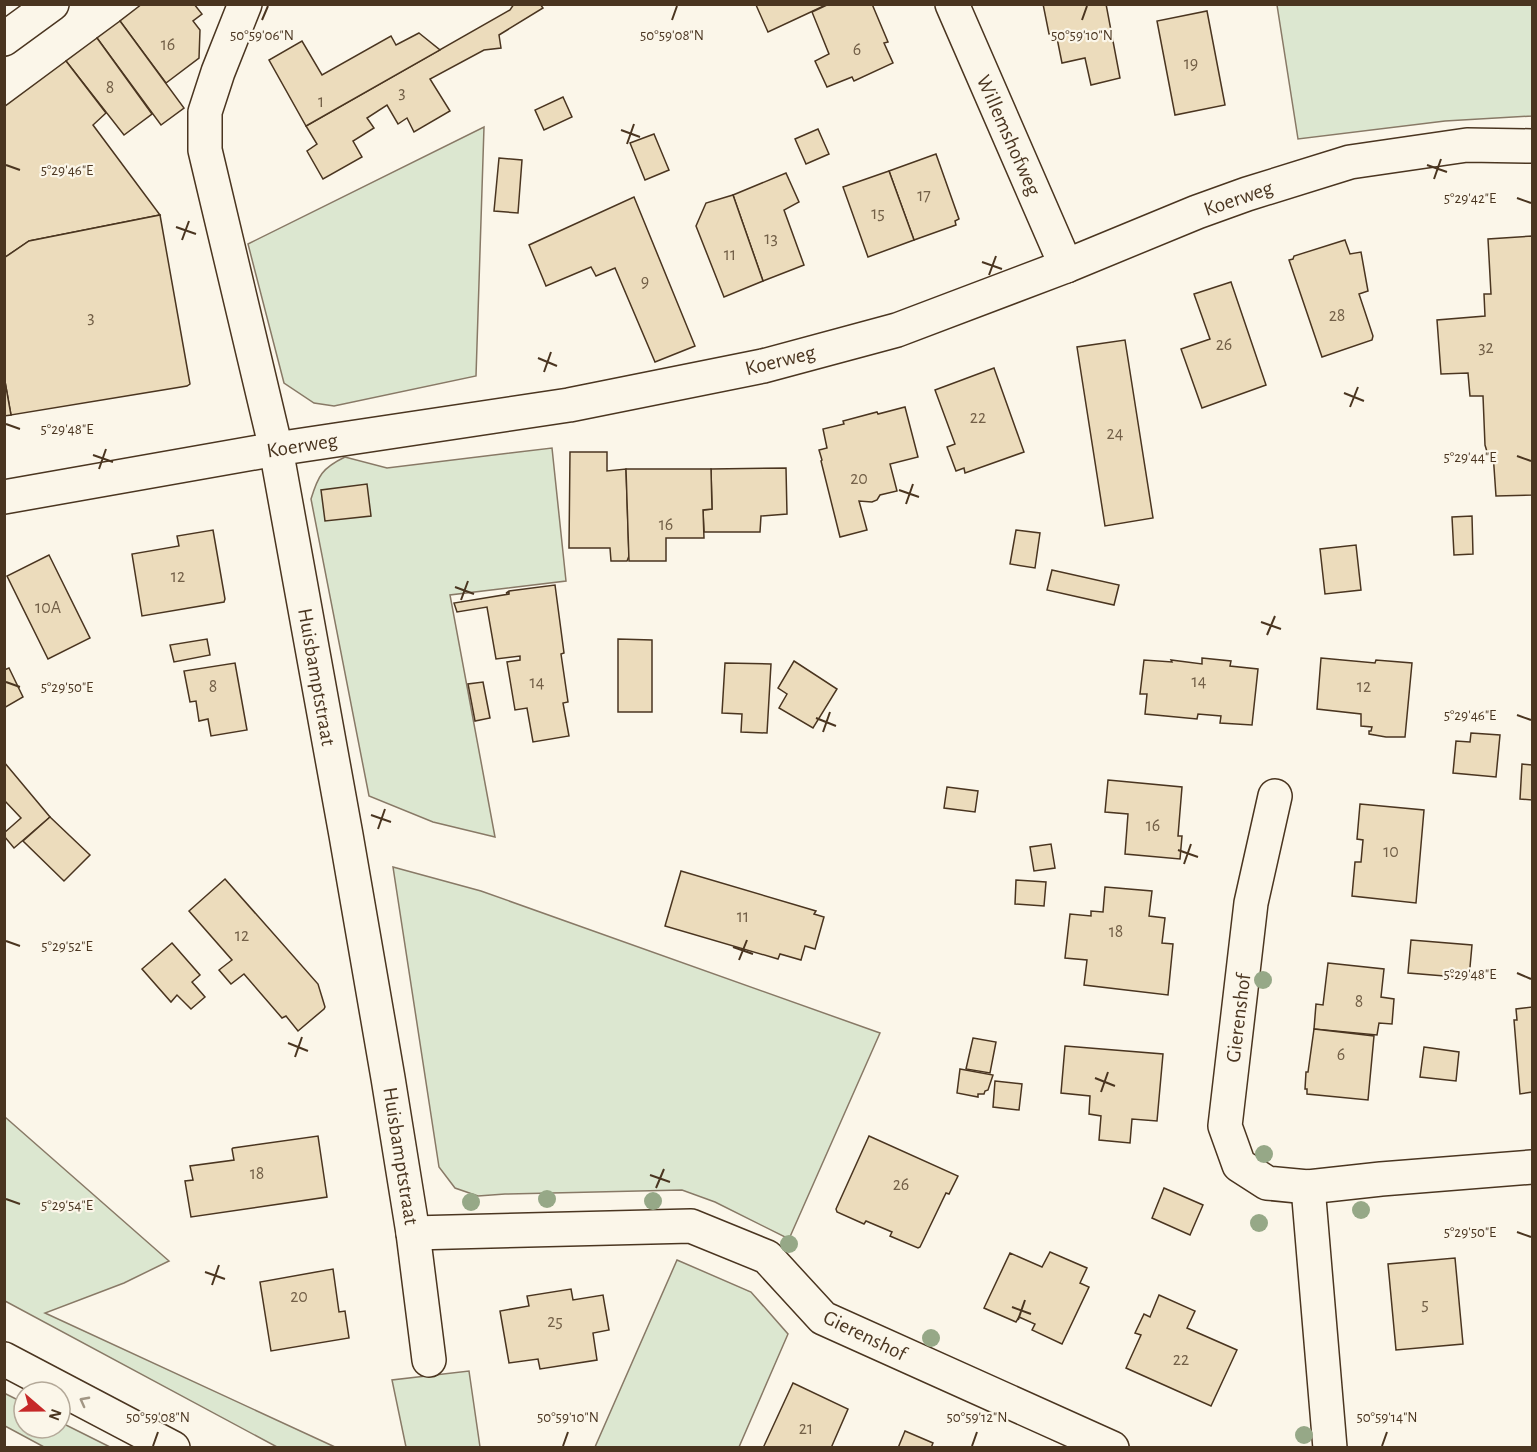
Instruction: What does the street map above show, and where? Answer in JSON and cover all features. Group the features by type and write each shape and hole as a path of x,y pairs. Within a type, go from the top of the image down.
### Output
{"main road":[{"path":"4,39 52,4"},
{"name":"Huisbamptstraat","path":"245,4 205,112 206,150 276,449 388,1078 413,1233 429,1360"},
{"name":"Willemshofweg","path":"952,4 1066,267"},
{"name":"Koerweg","path":"4,497 276,449 569,405 763,366 897,330 1066,267 1197,212 1350,162 1467,145 1533,146"},
{"name":"Gierenshof","path":"1275,796 1251,903 1225,1126 1239,1165 1267,1183 1308,1187 1533,1167"},
{"path":"1308,1187 1330,1448"},
{"name":"Gierenshof","path":"413,1233 691,1226 767,1257 823,1318 1112,1448"},
{"path":"4,1359 173,1448"}],"green space":[{"path":"1277,5 1532,5 1532,116 1445,121 1298,139"},
{"path":"484,127 476,376 334,406 314,403 284,383 248,244"},
{"path":"552,448 566,581 450,595 495,837 433,822 369,796 311,499 316,484 326,469 345,457 387,468"},
{"path":"393,867 481,891 880,1033 789,1239 715,1202 682,1190 478,1196 455,1188 439,1167"},
{"path":"5,1117 169,1261 124,1283 45,1313 335,1447 277,1447 5,1301"},
{"path":"677,1260 751,1292 788,1334 739,1447 595,1447"},
{"path":"469,1371 480,1447 406,1447 392,1380"},
{"path":"4,1393 12,1397 12,1430 5,1426"},
{"path":"72,1428 110,1447 44,1447 31,1440 72,1440"}],"building":[{"path":"142,4 194,4 202,14 193,21 200,30 199,58 166,83 120,21"},
{"path":"514,4 540,4 543,8 499,35 501,48 484,50 430,79 450,111 414,132 407,118 398,124 387,105 367,118 374,128 353,141 362,157 323,179 307,151 317,144 306,126 510,10"},
{"path":"757,4 828,4 768,32"},
{"path":"829,4 872,4 888,42 884,43 893,63 854,81 852,77 827,87 815,61 829,54 812,12"},
{"path":"1043,4 1106,4 1120,78 1091,85 1085,58 1062,63 1056,33 1049,34"},
{"path":"1207,11 1225,105 1175,115 1157,21"},
{"path":"120,21 184,108 161,125 97,38"},
{"path":"419,33 440,50 306,126 269,60 302,41 322,75 391,36 396,45"},
{"path":"97,38 152,114 124,135 66,61"},
{"path":"66,61 106,113 93,125 160,215 29,241 4,258 4,107"},
{"path":"563,97 572,117 544,130 535,110"},
{"path":"818,129 829,154 806,164 795,139"},
{"path":"654,134 669,170 645,180 630,143"},
{"path":"936,154 959,219 955,221 956,225 914,240 889,171"},
{"path":"499,158 522,160 518,213 494,211"},
{"path":"889,171 914,240 868,257 843,187"},
{"path":"786,173 799,202 784,210 804,265 763,281 733,195"},
{"path":"733,195 763,281 724,297 696,226 706,203"},
{"path":"634,197 695,346 655,362 615,268 596,276 591,267 546,286 529,245"},
{"path":"160,215 190,384 11,415 4,376 4,258 29,241"},
{"path":"1532,236 1532,495 1496,496 1493,453 1488,455 1485,445 1483,396 1470,396 1468,373 1441,374 1437,320 1485,316 1484,294 1491,294 1488,239"},
{"path":"1345,240 1350,254 1361,252 1368,291 1359,294 1373,336 1372,340 1322,357 1289,260 1294,256"},
{"path":"1231,282 1266,385 1202,408 1181,349 1210,339 1194,294"},
{"path":"1125,340 1153,518 1105,526 1077,347"},
{"path":"994,368 1024,452 965,473 964,468 956,471 947,447 955,444 935,390"},
{"path":"4,376 11,415 4,416"},
{"path":"905,407 918,457 890,464 897,491 880,495 872,502 859,501 867,530 840,537 819,450 827,448 823,429 844,424 843,421"},
{"path":"570,452 607,452 607,471 626,469 629,556 627,561 611,561 610,548 569,548"},
{"path":"786,468 787,514 761,516 760,532 704,532 703,510 712,509 711,469"},
{"path":"626,469 711,469 712,509 703,510 704,538 666,538 666,561 629,561"},
{"path":"367,484 371,516 325,521 321,490"},
{"path":"1472,516 1473,554 1454,555 1452,517"},
{"path":"213,530 224,602 142,616 132,554 179,546 177,536"},
{"path":"1016,530 1040,533 1035,568 1010,564"},
{"path":"1356,545 1361,590 1325,594 1320,549"},
{"path":"49,555 90,638 48,659 7,576"},
{"path":"1052,570 1119,585 1114,605 1047,590"},
{"path":"555,585 568,702 563,703 569,736 533,742 527,708 515,710 507,662 520,660 520,656 496,659 487,607 457,612 454,603 509,594 509,592 506,593 509,591"},
{"path":"207,639 210,655 174,662 170,645"},
{"path":"618,639 652,640 652,712 618,712"},
{"path":"1202,658 1231,661 1230,666 1258,669 1252,725 1220,723 1221,716 1198,714 1197,719 1145,714 1147,694 1140,694 1144,660 1172,662 1171,660 1202,664"},
{"path":"1321,658 1375,663 1376,660 1412,663 1405,737 1369,734 1372,727 1361,726 1361,714 1317,709"},
{"path":"794,661 837,689 813,728 779,708 787,694 778,688"},
{"path":"235,663 247,730 211,736 208,719 199,721 196,701 190,702 184,671"},
{"path":"725,663 771,664 767,733 741,732 742,714 722,713"},
{"path":"9,668 23,697 4,708 4,670"},
{"path":"483,682 490,718 475,721 468,684"},
{"path":"1471,733 1500,735 1496,777 1453,773 1456,741 1470,742"},
{"path":"4,762 50,817 14,848 4,833 21,818 4,800"},
{"path":"1522,764 1532,765 1532,800 1520,799"},
{"path":"1108,780 1182,787 1178,836 1182,836 1180,859 1125,854 1128,814 1105,812"},
{"path":"947,787 978,791 975,812 944,808"},
{"path":"1360,804 1424,810 1416,903 1352,896 1355,862 1361,862 1363,840 1357,839"},
{"path":"50,817 90,855 64,881 23,841"},
{"path":"1051,844 1055,868 1034,871 1030,847"},
{"path":"681,871 816,911 814,914 824,917 815,949 805,946 801,960 780,954 778,959 665,926"},
{"path":"225,879 318,984 325,1007 298,1031 286,1016 282,1018 244,974 231,984 219,970 232,960 189,911"},
{"path":"1016,880 1046,882 1044,906 1015,904"},
{"path":"1105,887 1152,891 1149,916 1165,918 1162,943 1173,944 1168,995 1084,985 1087,960 1065,958 1070,914 1091,916 1091,911 1103,912"},
{"path":"1411,940 1472,945 1469,978 1408,973"},
{"path":"172,943 200,975 192,982 205,997 191,1009 177,995 171,1002 142,969"},
{"path":"1328,963 1384,969 1381,997 1394,999 1392,1024 1379,1023 1377,1035 1314,1029 1316,1004 1323,1005"},
{"path":"1532,1007 1532,1092 1520,1094 1514,1020 1517,1020 1516,1009"},
{"path":"1314,1029 1374,1036 1368,1100 1307,1094 1306,1072 1308,1072"},
{"path":"973,1038 996,1042 990,1073 966,1069"},
{"path":"1065,1046 1163,1054 1157,1121 1132,1119 1130,1143 1099,1140 1101,1116 1089,1114 1090,1096 1061,1093"},
{"path":"1424,1047 1459,1052 1456,1081 1420,1077"},
{"path":"960,1069 993,1075 988,1090 984,1094 978,1094 978,1097 957,1093"},
{"path":"995,1081 1022,1084 1019,1110 993,1107"},
{"path":"318,1136 327,1197 191,1217 185,1181 193,1180 190,1166 234,1160 233,1148"},
{"path":"869,1136 958,1176 949,1194 946,1193 918,1248 890,1236 892,1232 866,1221 864,1224 837,1212 836,1209"},
{"path":"1164,1188 1203,1205 1190,1235 1152,1218"},
{"path":"1050,1252 1087,1268 1080,1283 1089,1287 1062,1344 1032,1330 1035,1324 1019,1317 1016,1322 984,1308 1010,1253 1042,1267"},
{"path":"1455,1258 1463,1344 1396,1350 1388,1264"},
{"path":"333,1269 339,1312 345,1311 349,1338 271,1351 260,1282"},
{"path":"571,1289 573,1300 603,1295 609,1330 593,1333 597,1360 540,1369 538,1359 509,1363 500,1311 529,1306 527,1296"},
{"path":"1159,1295 1195,1311 1187,1328 1237,1350 1211,1406 1126,1368 1141,1335 1135,1333 1144,1314 1150,1317"},
{"path":"793,1383 848,1409 831,1448 763,1448"},
{"path":"905,1431 933,1443 931,1448 898,1448"}]}
